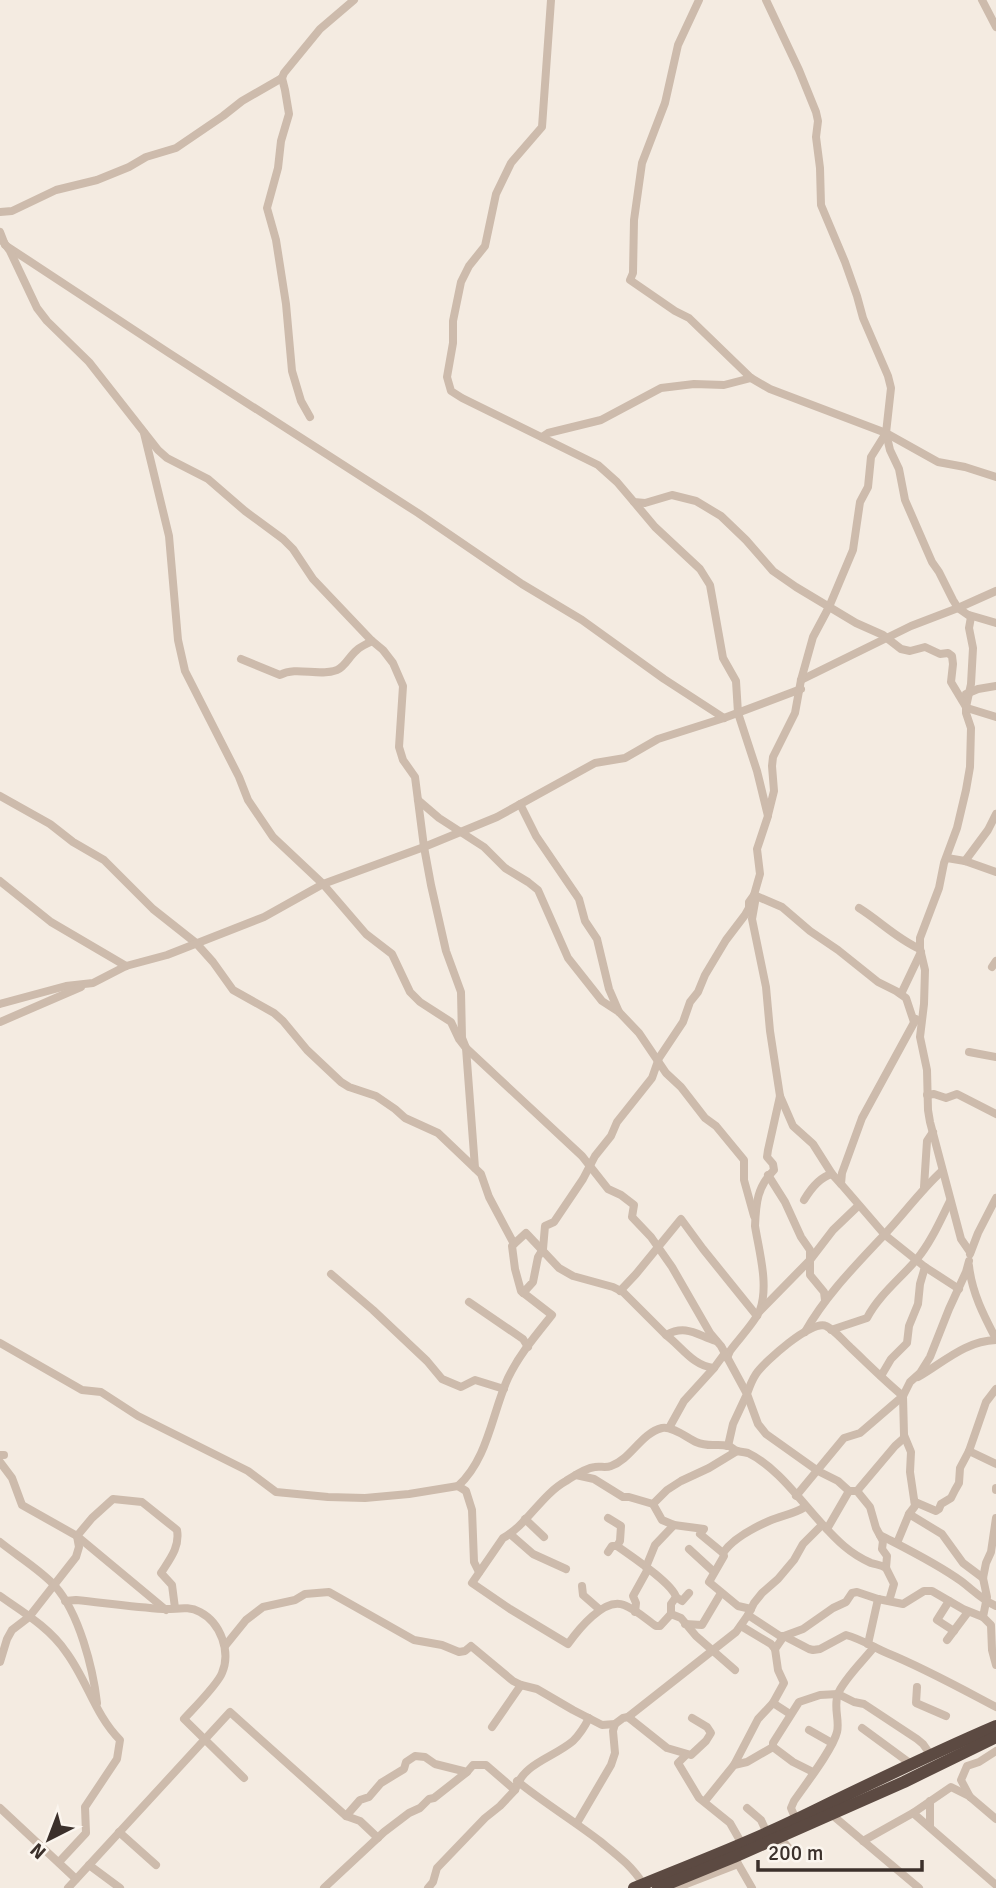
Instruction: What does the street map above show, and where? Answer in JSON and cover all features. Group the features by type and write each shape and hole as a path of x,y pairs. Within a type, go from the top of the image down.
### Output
{"highway":[{"path":"658,1888 736,1861 796,1820 930,1754 996,1726"},
{"path":"639,1886 742,1844 831,1814 905,1782 996,1737"}],"street":[{"path":"0,212 12,211 56,190 97,180 146,157 176,148 242,101 282,78 320,29 354,0"},
{"path":"551,0 542,127 511,163 496,194 485,246 469,266 461,282 453,321 453,343 447,377 451,391 456,394 598,465 617,482 655,527 705,575 713,597 723,658 736,681 738,713 768,816"},
{"path":"699,0 678,45 665,103 642,163 634,220 633,273 630,280 688,318 751,377 770,389 886,433 937,462 996,477"},
{"path":"766,0 816,112 821,205 888,376 891,388 886,433 890,450 899,468 909,513 958,608 969,615 996,623"},
{"path":"982,0 996,27"},
{"path":"282,78 289,114 267,208 281,265 292,371 301,401 310,417"},
{"path":"0,232 37,307 47,321 89,362 158,450 167,458 208,479 283,539 313,579 393,663 403,686 399,747 403,760 415,777 424,847 446,951 461,992 462,1038 466,1048 475,1168"},
{"path":"3,241 169,354 582,620 724,718"},
{"path":"542,437 548,433 601,420 660,388 694,384 724,385 751,377"},
{"path":"144,433 169,536 178,640 185,671 248,800 273,837 323,884 366,934 392,954 410,992 451,1022 466,1048 590,1165 608,1189 634,1205 632,1217 673,1267 710,1334 726,1355 747,1394 758,1424 766,1434 818,1471 853,1491 870,1507 883,1541 882,1549 887,1556 886,1568 894,1584 889,1601"},
{"path":"523,1293 533,1282 538,1257 543,1249 545,1226 554,1222 611,1136 617,1122 652,1078 705,975 749,908 760,874 757,849 774,791 773,757 795,713 813,637 853,551 857,514 868,487 872,457 886,433"},
{"path":"634,502 645,503 672,495 696,501 727,521 779,576 829,607 906,651 925,647 952,656 951,682 964,695 971,728 970,772 940,885 920,938 925,970 920,1037 927,1070 928,1110 942,1171 961,1239 969,1257 974,1291 996,1339 982,1340 962,1349 910,1382"},
{"path":"0,1022 125,966 167,955 264,918 323,884 497,817 596,763 625,758 658,739 738,713 801,685 911,626 996,591"},
{"path":"964,695 971,684 973,648 969,615"},
{"path":"241,659 280,675 289,670 339,670 356,650 372,641"},
{"path":"964,695 996,686"},
{"path":"966,708 996,717"},
{"path":"0,796 50,824 73,842 104,860 153,909 195,943 233,990 274,1013 307,1051 341,1082 376,1096 405,1118 433,1130 481,1174 489,1197 514,1244"},
{"path":"418,800 439,818 484,847 505,868 538,890 568,958 602,1001 619,1012 639,1033 666,1073 744,1160 744,1180 755,1219"},
{"path":"520,804 538,839 579,899 585,921 597,939 608,989 619,1012"},
{"path":"965,861 988,830 996,814"},
{"path":"947,858 996,872"},
{"path":"0,881 51,922 125,966"},
{"path":"754,895 782,907 878,982 901,994 906,998 914,1022"},
{"path":"754,895 752,919 766,987 780,1096 793,1126 813,1144 832,1174 885,1235 925,1267 959,1289"},
{"path":"859,908 920,951"},
{"path":"901,994 920,951"},
{"path":"0,1004 66,986 90,983"},
{"path":"841,1184 842,1173 862,1118 924,1004"},
{"path":"969,1052 996,1057"},
{"path":"927,1095 946,1098 957,1094 996,1114"},
{"path":"759,1313 764,1271 755,1219 763,1181 774,1170 767,1157 780,1096"},
{"path":"923,1187 927,1141 933,1132"},
{"path":"805,1332 825,1300 885,1235 923,1187 942,1171"},
{"path":"804,1200 826,1175 832,1174"},
{"path":"768,1175 810,1250 810,1275 824,1292 825,1300"},
{"path":"796,1496 844,1438 860,1433 903,1396 910,1382 920,1373 930,1357 959,1289 978,1233 996,1198"},
{"path":"831,1330 867,1318 872,1307 917,1259 950,1201"},
{"path":"669,1428 684,1401 730,1351 759,1313 810,1261 834,1230 858,1206"},
{"path":"620,1291 681,1219 703,1249 759,1313"},
{"path":"0,1343 82,1390 101,1392 138,1416 248,1471 276,1492 328,1497 365,1498 409,1494 457,1486 468,1476 483,1448 515,1364 552,1315 521,1291 512,1246 526,1233 559,1268 573,1276 620,1291 685,1350 694,1362 715,1368"},
{"path":"881,1376 891,1359 907,1343 925,1267"},
{"path":"331,1274 427,1361 442,1379 461,1387 475,1380 504,1390"},
{"path":"469,1302 523,1339 528,1347"},
{"path":"989,1326 996,1315"},
{"path":"728,1446 733,1424 756,1374 784,1346 805,1332 821,1325 826,1326 903,1396 904,1435 911,1452 910,1472 915,1506 897,1543"},
{"path":"666,1335 685,1330 716,1341"},
{"path":"915,1502 936,1511 941,1504 948,1501 959,1483 960,1468 969,1451 986,1402 996,1389"},
{"path":"676,1597 671,1604 671,1614 660,1626 623,1604 613,1603 599,1609 568,1644 472,1583 503,1538 562,1483 594,1467 610,1467 661,1428 669,1428 700,1444 728,1446 746,1452 767,1466 846,1548 886,1568"},
{"path":"225,1646 246,1620 263,1607 295,1600 305,1594 329,1592 414,1640 442,1645 459,1652 471,1646 513,1681 537,1689 603,1725 615,1724 628,1717 736,1632 762,1593 783,1573 803,1544 825,1527 853,1491 904,1435"},
{"path":"653,1504 681,1481 737,1451"},
{"path":"969,1451 996,1464"},
{"path":"1,1457 22,1505 77,1536 171,1609"},
{"path":"576,1475 594,1479 623,1497 653,1504 662,1520 704,1530 700,1534 723,1553"},
{"path":"457,1486 466,1491 472,1510 474,1562 479,1572"},
{"path":"1,1655 12,1630 29,1617 79,1552 77,1536 113,1499 142,1502 177,1530 177,1548 161,1573 172,1585 171,1609"},
{"path":"805,1507 795,1514 768,1521 729,1544 706,1586 721,1593 780,1636 809,1650 820,1649 846,1635 860,1639 909,1661 996,1707"},
{"path":"909,1514 942,1534 963,1563 983,1578"},
{"path":"608,1518 621,1526 617,1546"},
{"path":"983,1617 987,1597 983,1578 986,1563 994,1553 996,1518"},
{"path":"525,1519 544,1537"},
{"path":"635,1612 636,1603 633,1596 655,1545 674,1525"},
{"path":"510,1534 533,1554 566,1569"},
{"path":"880,1535 961,1582 986,1602 996,1606"},
{"path":"0,1542 54,1585 65,1601 85,1646 95,1686 97,1708"},
{"path":"608,1552 612,1546 617,1546 647,1568 682,1601 689,1593"},
{"path":"689,1549 714,1572"},
{"path":"583,1586 583,1595 599,1609"},
{"path":"775,1649 784,1636 803,1629 846,1602 852,1593 903,1604 920,1593 932,1591 968,1612 983,1617 991,1625 992,1650 996,1665"},
{"path":"685,1624 702,1625 721,1593"},
{"path":"0,1596 41,1625 66,1651 108,1727 120,1740 117,1759 85,1807 86,1833 59,1862"},
{"path":"796,1820 791,1808 837,1734 838,1694 848,1678 864,1662 871,1645 878,1600"},
{"path":"65,1601 171,1609 182,1607 200,1612 215,1625 225,1646 222,1675 184,1719 244,1778"},
{"path":"949,1601 937,1620 954,1631"},
{"path":"947,1640 968,1612"},
{"path":"671,1614 681,1618 735,1670"},
{"path":"705,1801 734,1765 758,1719 773,1703 784,1683 778,1670 775,1649 741,1626"},
{"path":"492,1727 522,1685"},
{"path":"917,1688 916,1703 946,1716"},
{"path":"734,1765 747,1762 773,1747 799,1702 820,1695 838,1694 864,1704 917,1739 930,1754"},
{"path":"773,1703 790,1714"},
{"path":"68,1888 230,1712 346,1816 360,1821 378,1838"},
{"path":"628,1717 667,1748 686,1755 695,1752 711,1733 697,1721"},
{"path":"428,1888 437,1868 500,1806 526,1770 573,1740 589,1718"},
{"path":"577,1824 611,1765 615,1753 615,1724"},
{"path":"863,1728 911,1764"},
{"path":"809,1730 832,1743"},
{"path":"773,1747 793,1762 813,1772"},
{"path":"970,1797 961,1780 967,1766 996,1751"},
{"path":"686,1755 678,1763 693,1791 730,1823 742,1844"},
{"path":"346,1816 360,1800 369,1797 381,1783 404,1769 406,1762 415,1756 467,1772"},
{"path":"324,1888 378,1838 409,1813 434,1798 472,1765 486,1765 577,1824 635,1871 639,1886"},
{"path":"863,1841 913,1813 951,1787 970,1797 996,1819"},
{"path":"930,1801 930,1826"},
{"path":"0,1808 76,1878"},
{"path":"747,1808 797,1857"},
{"path":"913,1813 996,1885"},
{"path":"831,1814 919,1888"},
{"path":"119,1832 156,1865"},
{"path":"676,1888 736,1861 752,1888"},
{"path":"89,1865 120,1888"}]}
